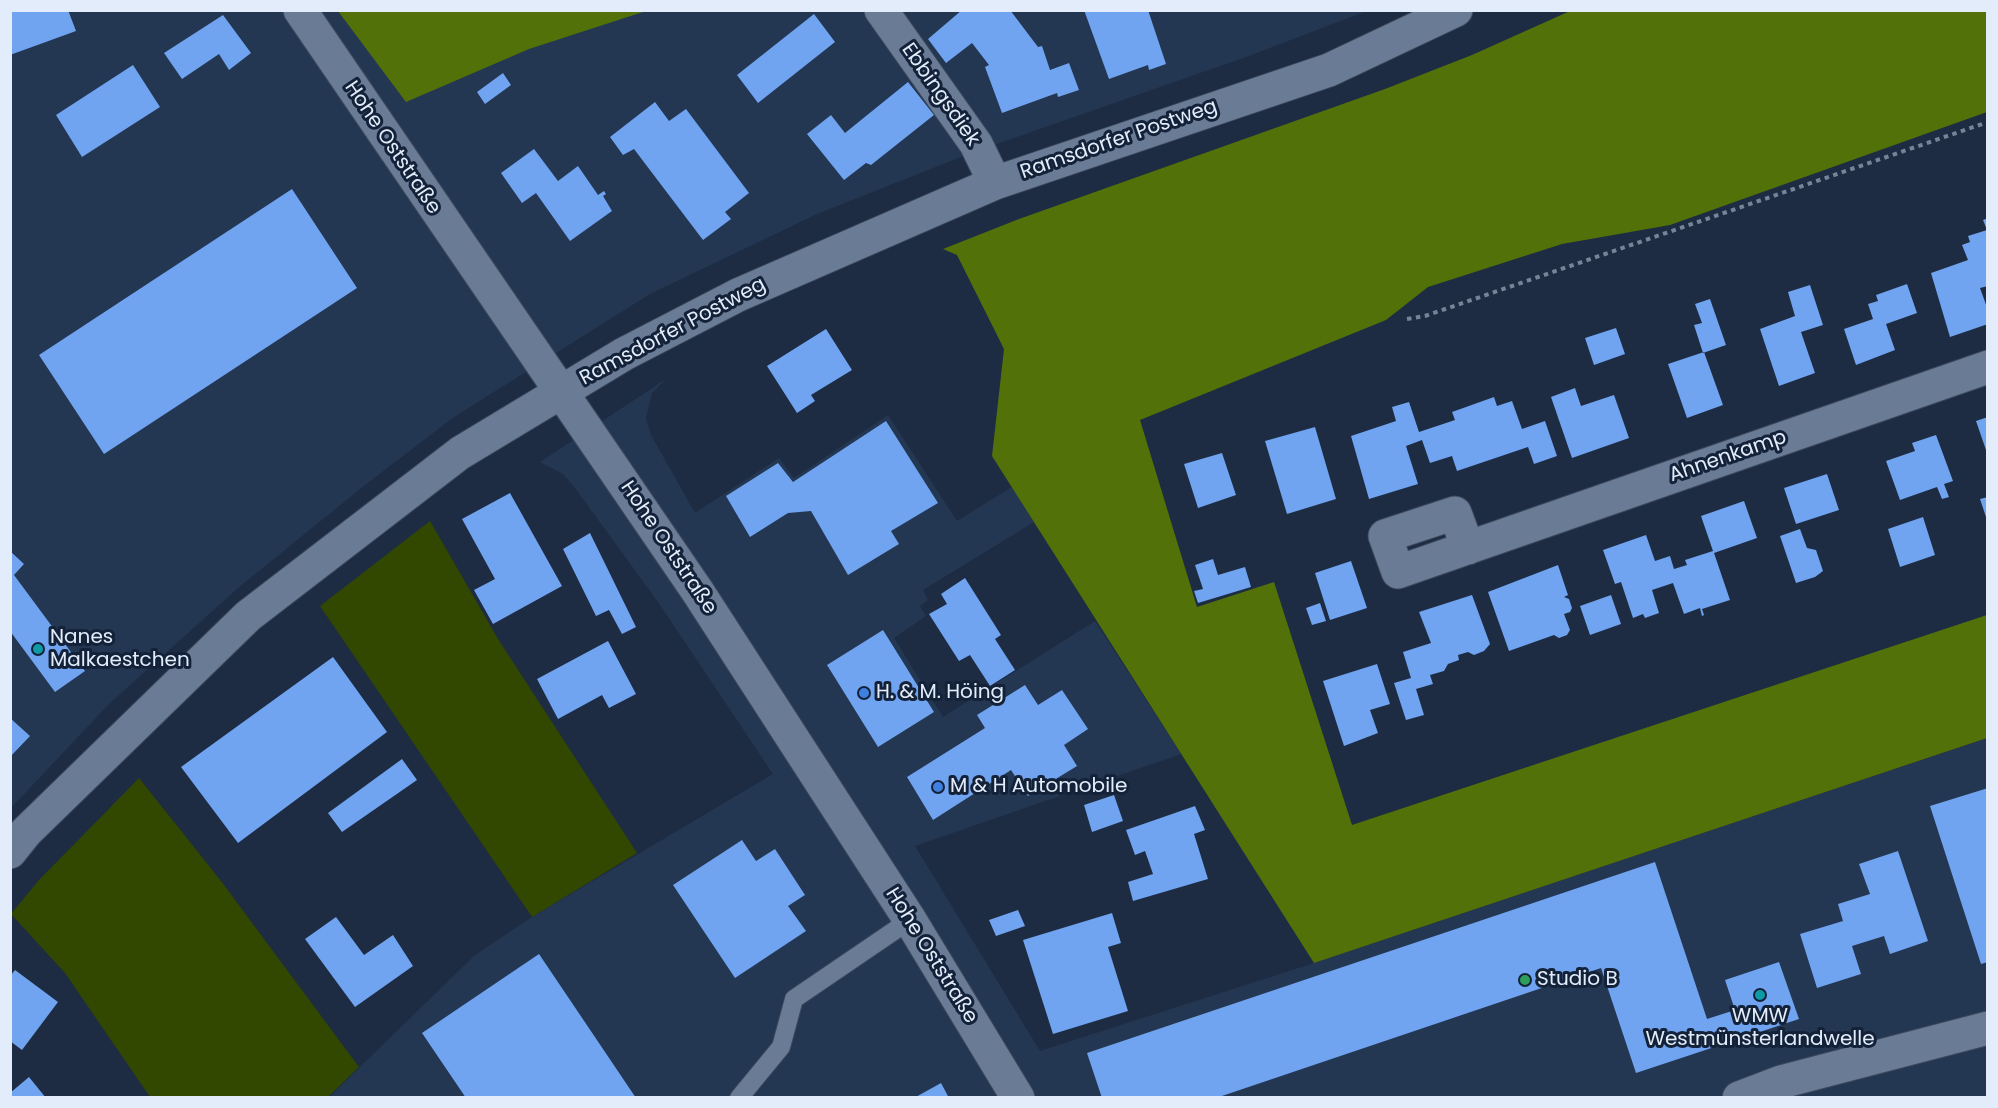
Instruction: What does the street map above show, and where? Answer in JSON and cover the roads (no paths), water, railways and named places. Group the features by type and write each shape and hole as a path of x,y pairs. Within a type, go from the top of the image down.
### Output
{"street":[{"name":"Hohe Oststraße","path":"300,10 699,592 910,920 1018,1098"},
{"name":"Ebbingsdiek","path":"881,10 976,144 994,183"},
{"name":"Ramsdorfer Postweg","path":"10,852 26,832 248,616 460,453 624,354 738,295 994,183 1329,70 1456,10"},
{"name":"Ahnenkamp","path":"1468,548 1988,367"},
{"path":"1739,1098 1781,1082 1988,1028"}],"lane":[{"path":"739,1098 780,1047 794,999 910,920"}],"place":[{"name":"Nanes Malkaestchen","path":"38,649"},
{"name":"H. & M. Höing","path":"864,693"},
{"name":"M & H Automobile","path":"938,787"},
{"name":"Studio B","path":"1525,980"},
{"name":"WMW Westmünsterlandwelle","path":"1760,995"}]}
